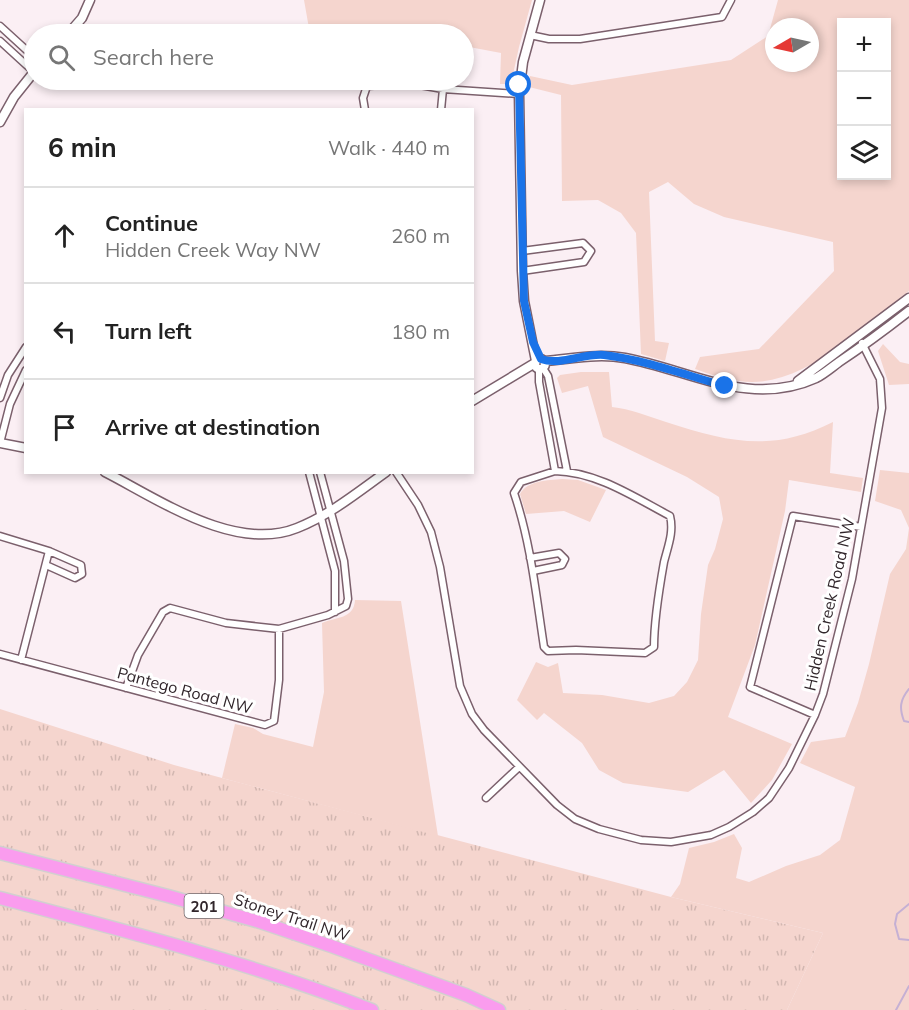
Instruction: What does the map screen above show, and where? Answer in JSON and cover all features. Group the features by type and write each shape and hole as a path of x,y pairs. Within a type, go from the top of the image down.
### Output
{"highway":[{"name":"Stoney Trail NW","path":"0,853 260,922 344,950 498,1009"},
{"path":"0,898 247,965 372,1010"}],"street":[{"path":"77,24 90,0"},
{"path":"540,0 523,62 519,94 522,270 526,311 540,364 548,376 567,471"},
{"path":"531,35 549,39 580,39 722,17 731,0"},
{"path":"0,26 24,48"},
{"path":"0,41 24,63"},
{"path":"0,122 24,84"},
{"path":"365,108 363,98 366,90"},
{"path":"441,108 443,90"},
{"path":"458,90 519,94"},
{"path":"522,251 583,243 591,251 584,262 522,270"},
{"path":"793,384 909,298"},
{"path":"474,398 517,373 540,364 601,355 626,358 725,386 770,389 817,378 864,346 909,311"},
{"name":"Hidden Creek Road NW","path":"397,474 418,505 431,531 440,567 460,686 472,714 484,730 557,805 575,819 599,829 641,840 671,842 696,838 729,827 753,812 769,798 784,776 815,716 830,671 852,579 882,408 880,380 859,337"},
{"path":"0,398 8,375 24,350"},
{"path":"540,364 539,382 555,471"},
{"path":"24,374 10,404 0,443 24,448"},
{"path":"555,471 567,471 599,480 670,516 673,527 662,573 654,629 654,647 645,653 549,651 544,647 523,518 514,493 520,482 555,471"},
{"path":"109,474 198,520 234,532 253,534 295,529 331,511 383,474"},
{"path":"310,474 335,571 334,612"},
{"path":"126,688 138,655 163,612 170,608 226,623 279,629 346,606 348,599 344,561 321,474"},
{"path":"815,716 750,687 793,516 861,527"},
{"path":"0,536 49,551 81,565 82,574 75,578 46,566"},
{"path":"21,660 49,551"},
{"path":"530,558 559,553 565,559 562,566 533,571"},
{"name":"Pantego Road NW","path":"0,654 265,725 274,721 279,680 279,629"},
{"path":"486,798 519,767"}],"green space":[{"path":"304,0 532,0 512,79 507,84 500,84 501,53 474,48 474,24 308,24"},
{"path":"778,0 909,0 909,291 830,353 785,376 762,381 722,378 695,369 700,357 759,349 834,271 833,242 724,217 694,204 668,182 649,192 655,341 669,343 665,361 641,354 636,233 621,213 598,200 562,201 561,95 529,87 530,76 572,85 731,60 765,38 765,72 819,72 819,18 773,18"},
{"path":"883,344 900,362 909,364 909,384 889,385 878,351"},
{"path":"609,372 612,407 730,439 770,441 790,438 833,422 830,473 863,478 861,492 789,480 785,511 755,645 728,717 792,744 772,780 751,803 724,770 688,792 623,783 599,770 582,743 544,713 537,720 517,700 536,662 548,667 558,663 563,693 602,695 649,703 674,696 687,682 698,660 701,614 708,565 723,519 719,497 687,477 603,437 588,386 562,393 557,378 560,375"},
{"path":"880,470 909,473 909,528 901,510 875,501"},
{"path":"578,480 606,490 590,522 564,511 526,514 520,494 523,490 538,482"},
{"path":"909,528 909,1010 787,1010 823,933 671,897 680,884 689,848 734,834 742,848 736,878 749,882 786,866 820,855 840,840 855,787 800,763 811,742 845,737 869,664 890,574 906,549"},
{"path":"355,600 401,601 438,836 222,778 235,724 313,747 324,692 322,623 348,614"},
{"path":"0,709 174,765 671,897 823,933 787,1010 0,1010"}],"waterway":[{"path":"909,689 901,708 904,721 909,722"},
{"path":"909,904 897,914 895,924 899,939 909,940"},
{"path":"896,1010 909,986"}],"route":[{"path":"519,85 524,301 533,342 541,359 544,361 601,355 626,358 725,386"}]}
